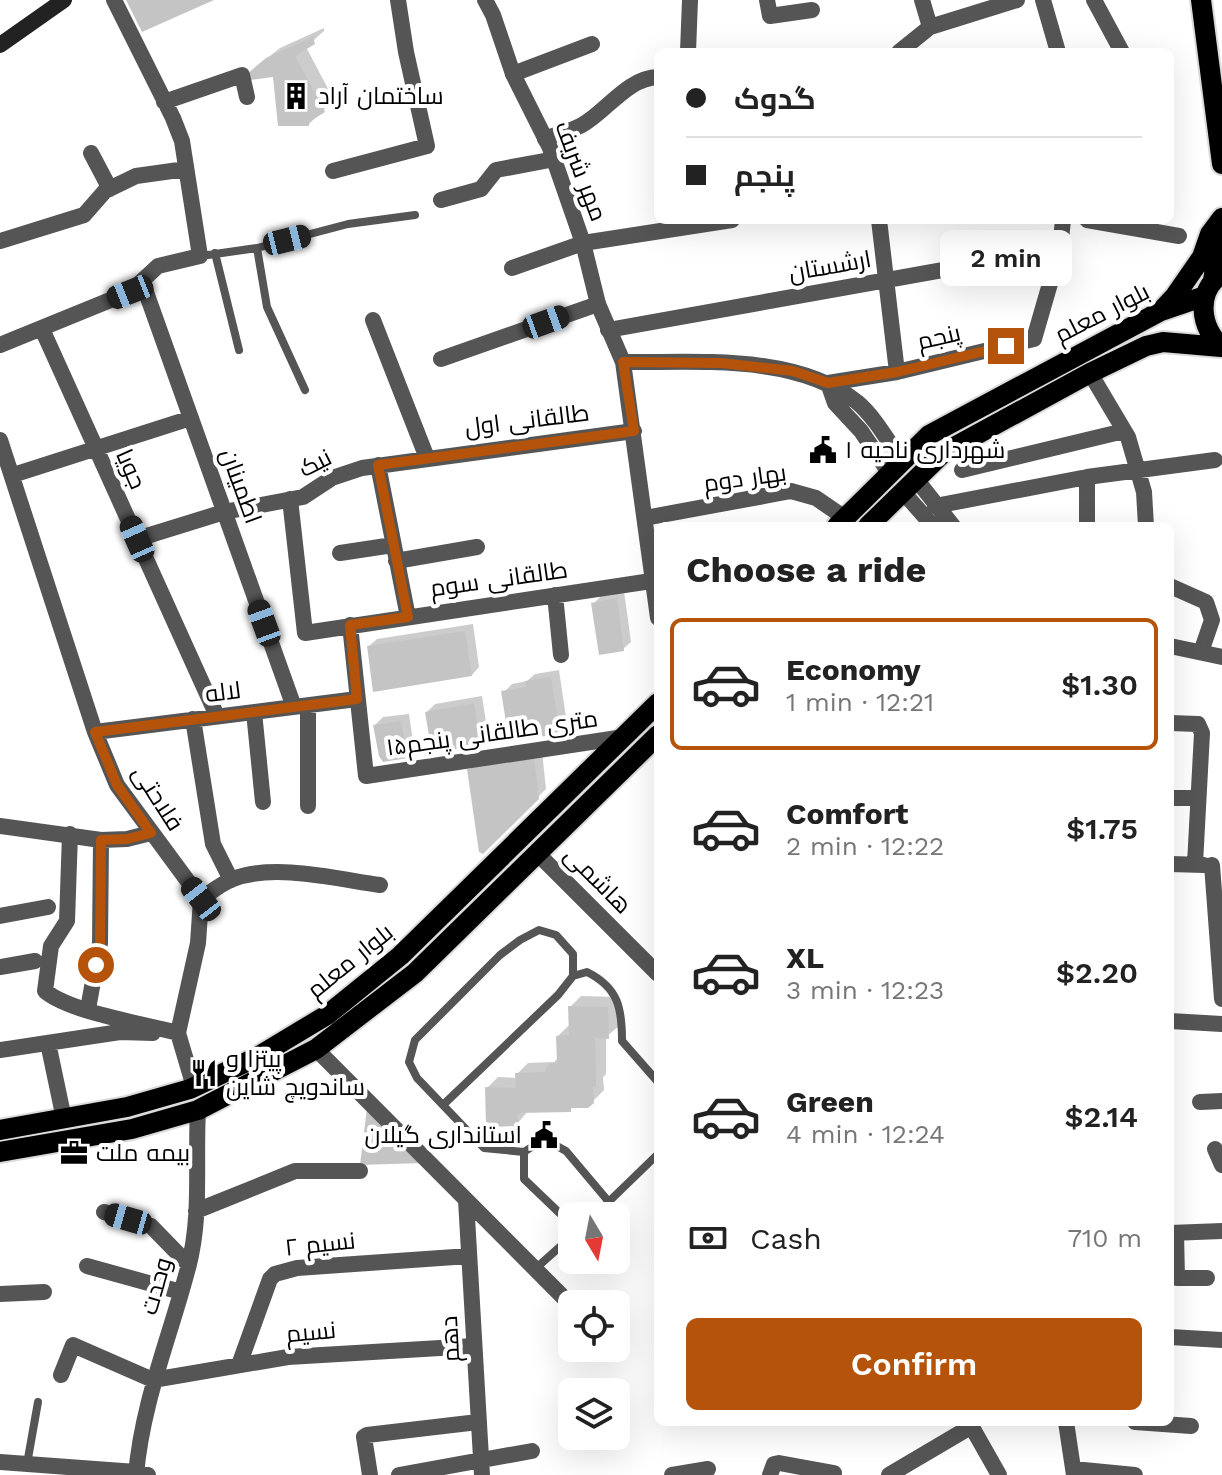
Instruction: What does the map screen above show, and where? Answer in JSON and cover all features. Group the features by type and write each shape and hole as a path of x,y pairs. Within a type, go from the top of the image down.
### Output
{"main road":[{"path":"0,45 64,0"},
{"path":"1201,0 1222,164"},
{"path":"1161,311 1202,257 1210,234 1222,218"},
{"path":"1222,232 1205,323 1208,332 1222,347"},
{"name":"بلوار معلم","path":"841,522 929,435 1213,284"},
{"name":"بلوار معلم","path":"872,522 943,453 1090,373 1146,346 1163,342 1222,347"},
{"path":"896,467 910,485"},
{"name":"بلوار معلم","path":"0,1130 127,1107 194,1087 257,1057 327,1015 400,956 654,707"},
{"name":"بلوار معلم","path":"0,1152 132,1129 198,1110 316,1049 415,973 654,739"},
{"path":"194,1087 198,1110"}],"street":[{"path":"0,345 130,292 158,266 208,255 182,141 114,0"},
{"path":"333,171 427,146 398,0"},
{"name":"مهر شریف","path":"485,0 513,74 555,159 583,243 598,304 623,362 654,574"},
{"path":"688,48 690,0"},
{"path":"767,0 770,16 812,10"},
{"path":"922,0 930,27"},
{"path":"904,48 930,27 971,7 1017,0"},
{"path":"1043,0 1057,48"},
{"path":"1094,0 1120,48"},
{"path":"513,74 592,44"},
{"path":"164,102 242,75 247,97"},
{"path":"545,139 583,125 618,96 654,77"},
{"path":"91,153 110,189"},
{"path":"441,200 481,189 496,170 555,159"},
{"path":"0,241 84,215 110,189 136,176 186,169"},
{"path":"512,268 583,243 706,224"},
{"path":"880,224 897,372"},
{"name":"پنجم","path":"828,383 897,372 1034,339 1060,249 1063,224"},
{"path":"1125,224 1179,236"},
{"name":"ارشستان","path":"608,330 1060,249"},
{"name":"اطمینان","path":"142,281 224,512 301,706 308,806"},
{"path":"441,359 598,304"},
{"path":"373,320 427,458"},
{"name":"جویا","path":"42,329 217,716"},
{"path":"623,362 721,363 793,371 828,383 859,404 884,436 896,467"},
{"path":"1090,373 1124,431 1144,492 1146,522"},
{"path":"828,383 835,403 896,467"},
{"path":"13,475 191,418"},
{"name":"طالقانی اول","path":"427,458 634,431"},
{"path":"962,470 1124,431"},
{"name":"فلاحتی","path":"0,440 95,732 117,785 201,899"},
{"name":"نیک","path":"137,539 224,512 303,497 332,478 362,468 427,458"},
{"path":"935,506 1087,477 1215,460"},
{"path":"378,465 408,617"},
{"path":"1087,477 1087,522"},
{"path":"910,485 949,522"},
{"path":"910,485 931,522"},
{"name":"بهار دوم","path":"645,518 791,491 816,498 841,522"},
{"name":"طالقانی سوم","path":"290,499 305,633 654,580"},
{"path":"340,553 477,547"},
{"path":"1174,588 1206,602 1212,620 1201,652"},
{"path":"555,595 561,655"},
{"path":"350,625 357,699"},
{"path":"1174,647 1222,657"},
{"name":"لاله","path":"95,732 357,699"},
{"name":"۱۵متری طالقانی پنجم","path":"357,699 366,776 624,737"},
{"path":"254,712 263,802"},
{"path":"193,719 213,844 231,880"},
{"path":"1174,723 1198,724 1202,733 1198,798 1210,865 1222,999"},
{"path":"1174,798 1198,798"},
{"path":"0,826 101,840 127,839 151,833"},
{"path":"70,834 67,921 51,946 45,991 54,998 88,1009 178,1033"},
{"path":"88,1009 100,943 101,840"},
{"name":"هاشمی","path":"538,854 654,970"},
{"path":"1174,864 1210,865"},
{"path":"194,1087 178,1033 198,943 201,899 231,880 259,872 380,885"},
{"path":"0,916 48,907"},
{"path":"0,967 35,961"},
{"path":"1174,1021 1222,1024"},
{"path":"0,1050 120,1032 178,1033"},
{"path":"48,1043 64,1119"},
{"path":"316,1049 558,1292"},
{"path":"1200,1102 1222,1101"},
{"name":"وحدت","path":"140,1474 153,1380 189,1265 196,1211 198,1110"},
{"path":"196,1211 295,1171 360,1171"},
{"name":"دهم","path":"466,1200 481,1468"},
{"path":"104,1212 151,1226 189,1265"},
{"path":"1174,1233 1222,1231"},
{"path":"1174,1244 1177,1278 1207,1278"},
{"name":"نسیم ٢","path":"239,1365 249,1345 270,1279 275,1274 297,1268 469,1256"},
{"path":"87,1266 181,1292"},
{"path":"0,1294 44,1292"},
{"path":"1174,1337 1222,1340"},
{"path":"61,1375 73,1345 153,1380"},
{"name":"نسیم","path":"153,1380 288,1357 474,1346"},
{"path":"370,1475 364,1443 367,1435 478,1422"},
{"path":"1174,1425 1191,1426"},
{"path":"889,1475 967,1426"},
{"path":"971,1426 999,1475"},
{"path":"1067,1426 1073,1472 1135,1475"},
{"path":"399,1475 481,1468 532,1451"},
{"path":"0,1462 34,1468 140,1474"},
{"path":"770,1475 774,1464 779,1463 834,1473"},
{"path":"672,1475 708,1469"}],"lane":[{"path":"239,350 208,255 257,248 348,224 415,215"},
{"path":"257,248 267,307 305,390"},
{"path":"573,976 573,954 556,935 539,930 500,955 415,1040 409,1062 417,1078 484,1148 524,1152 544,1139 566,1151 609,1202 654,1158"},
{"path":"443,1105 558,995 573,976 587,972 597,977 617,1000 622,1013 622,1041 654,1077"},
{"path":"524,1152 524,1179 558,1212"},
{"path":"535,1269 558,1248"},
{"path":"34,1468 38,1402"}],"building":[{"path":"126,0 214,0 142,32"},
{"name":"ساختمان آراد","path":"313,37 315,44 295,56 325,112 309,122 309,126 278,126 273,77 250,80 247,74 266,58"},
{"path":"617,598 624,651 599,655 591,603"},
{"path":"465,631 472,676 373,692 367,646"},
{"path":"551,677 560,734 509,741 501,691 526,687 525,681"},
{"path":"474,703 481,745 432,753 425,712"},
{"path":"401,721 408,758 383,762 373,725"},
{"path":"534,758 539,799 483,854 479,852 467,769"},
{"path":"568,1006 608,1007 609,1039 595,1038 594,1103 588,1108 571,1108 571,1112 518,1113 518,1126 486,1127 485,1087 516,1088 515,1073 546,1072 546,1067 557,1063 556,1036 569,1035"},
{"path":"367,1108 423,1163 360,1165"}],"place":[{"name":"ساختمان آراد","path":"296,96"},
{"name":"شهرداری ناحیه ۱","path":"823,450"},
{"name":"پیتزا و ساندویچ شاین","path":"204,1073"},
{"name":"استانداری گیلان","path":"544,1135"},
{"name":"بیمه ملت","path":"74,1153"}],"route":[{"path":"96,965 100,943 101,840 127,839 151,833 117,785 95,732 357,699 350,625 408,617 378,465 634,431 623,362 721,363 793,371 828,383 897,372 1006,346"}]}
